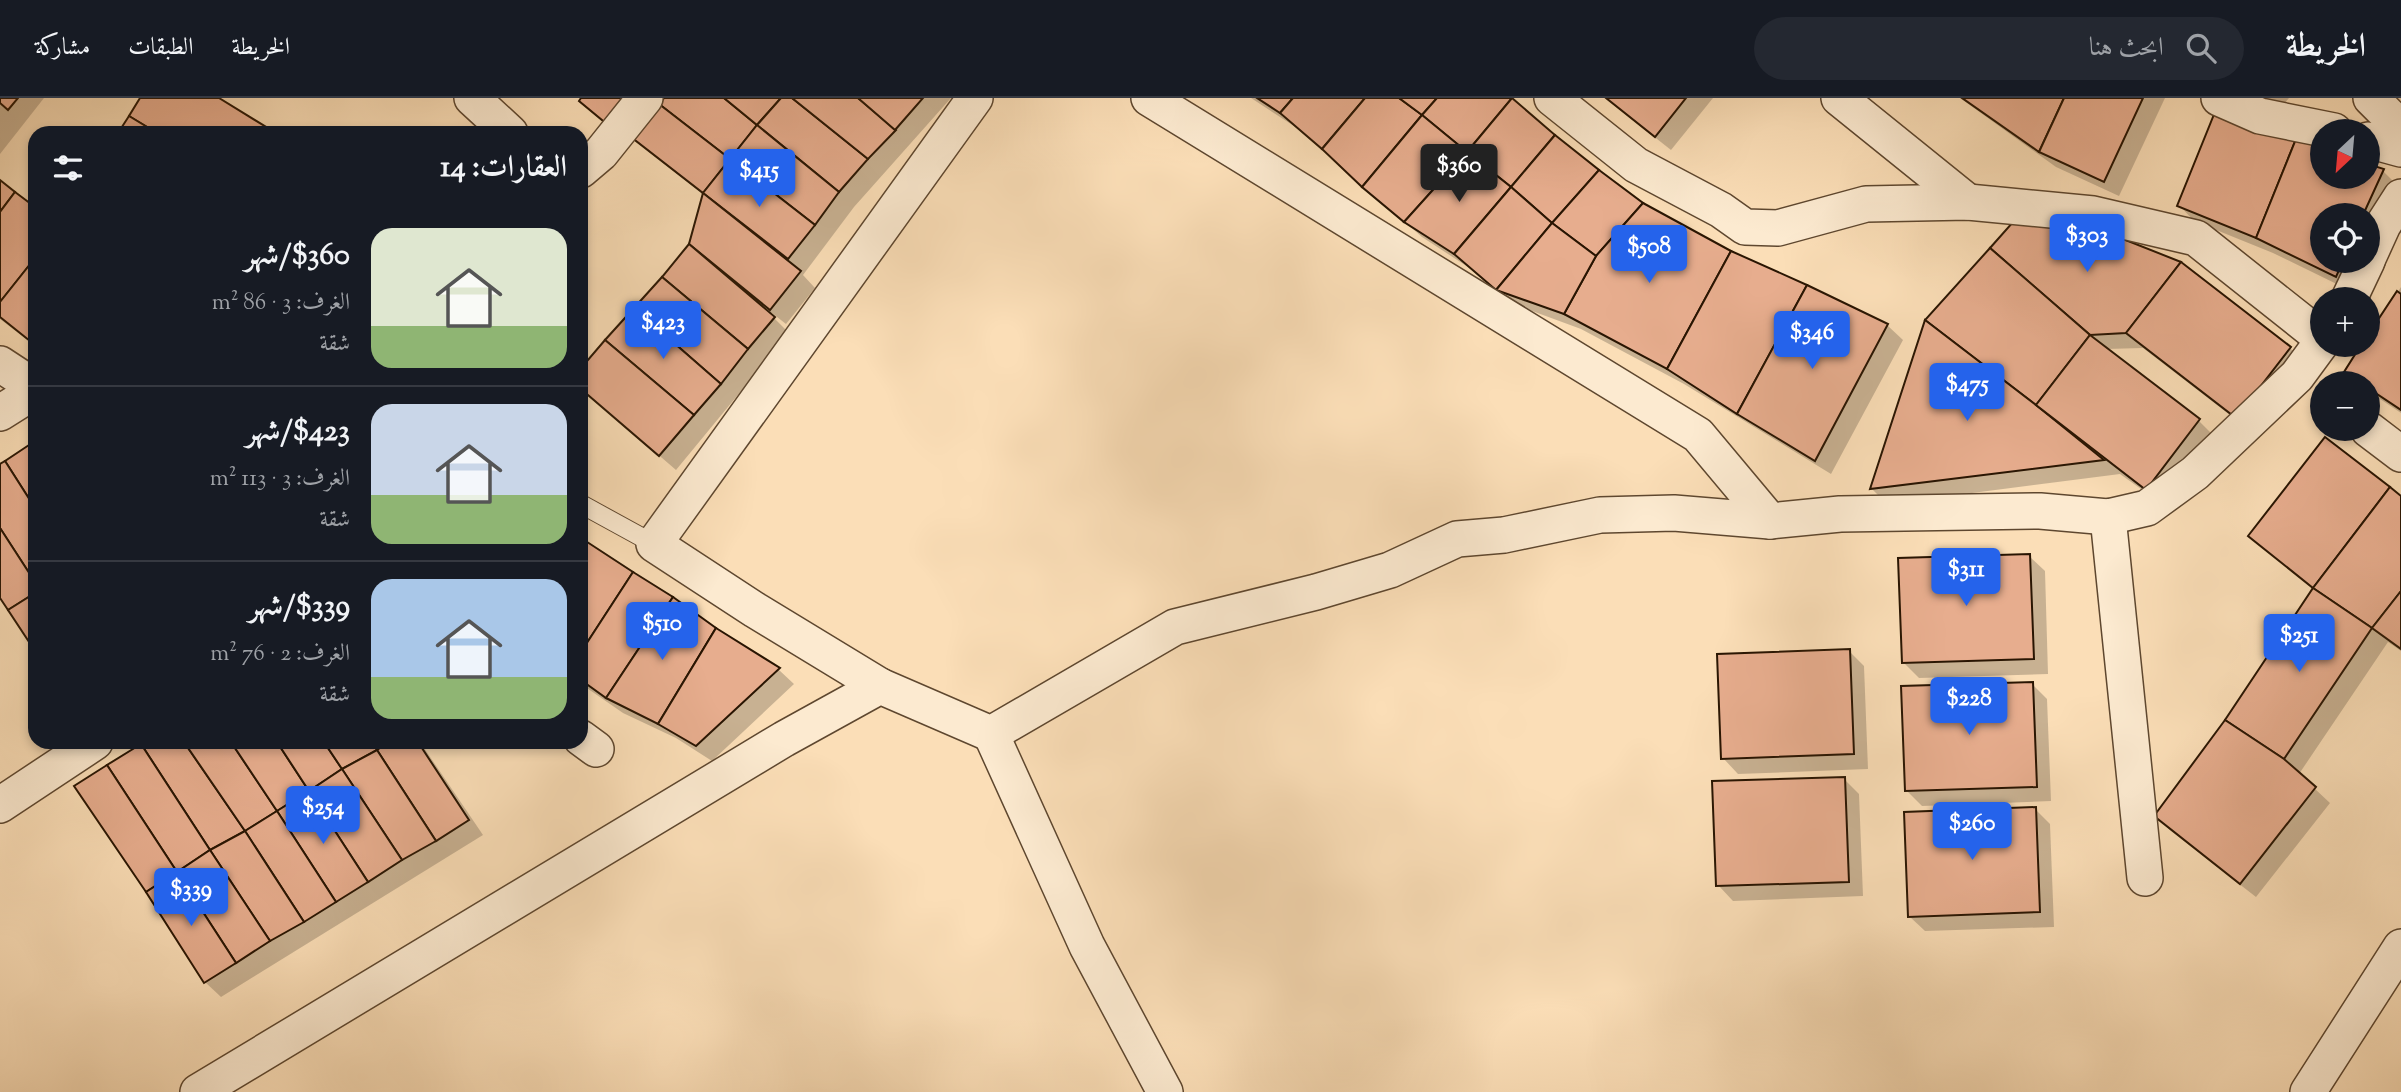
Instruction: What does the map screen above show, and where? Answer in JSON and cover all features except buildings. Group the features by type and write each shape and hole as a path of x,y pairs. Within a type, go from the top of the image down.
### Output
{"street":[{"path":"472,98 502,126"},
{"path":"588,164 601,153 645,98"},
{"path":"975,98 654,544 880,687 991,734 1087,946 1166,1092"},
{"path":"1149,98 1698,435 1770,521"},
{"path":"1552,98 1636,165 1721,210 1745,227 1778,228 1866,204 1968,202 2093,214 2196,238 2310,330"},
{"path":"1839,98 1968,202"},
{"path":"2219,98 2260,116 2310,126"},
{"path":"2371,98 2401,128"},
{"path":"2380,143 2401,149"},
{"path":"2380,232 2401,197"},
{"path":"0,364 28,384"},
{"path":"991,734 1175,627 1316,592 1390,570 1457,539 1504,535 1600,515 1674,513 1770,521 1840,514 2040,511 2108,517 2147,508 2310,385"},
{"path":"0,413 28,394"},
{"path":"2380,438 2401,454"},
{"path":"2108,517 2145,878"},
{"path":"198,1092 784,739 880,687"},
{"path":"0,805 84,749"},
{"path":"2308,1092 2401,947"}],"lane":[{"path":"588,509 654,544"}]}
